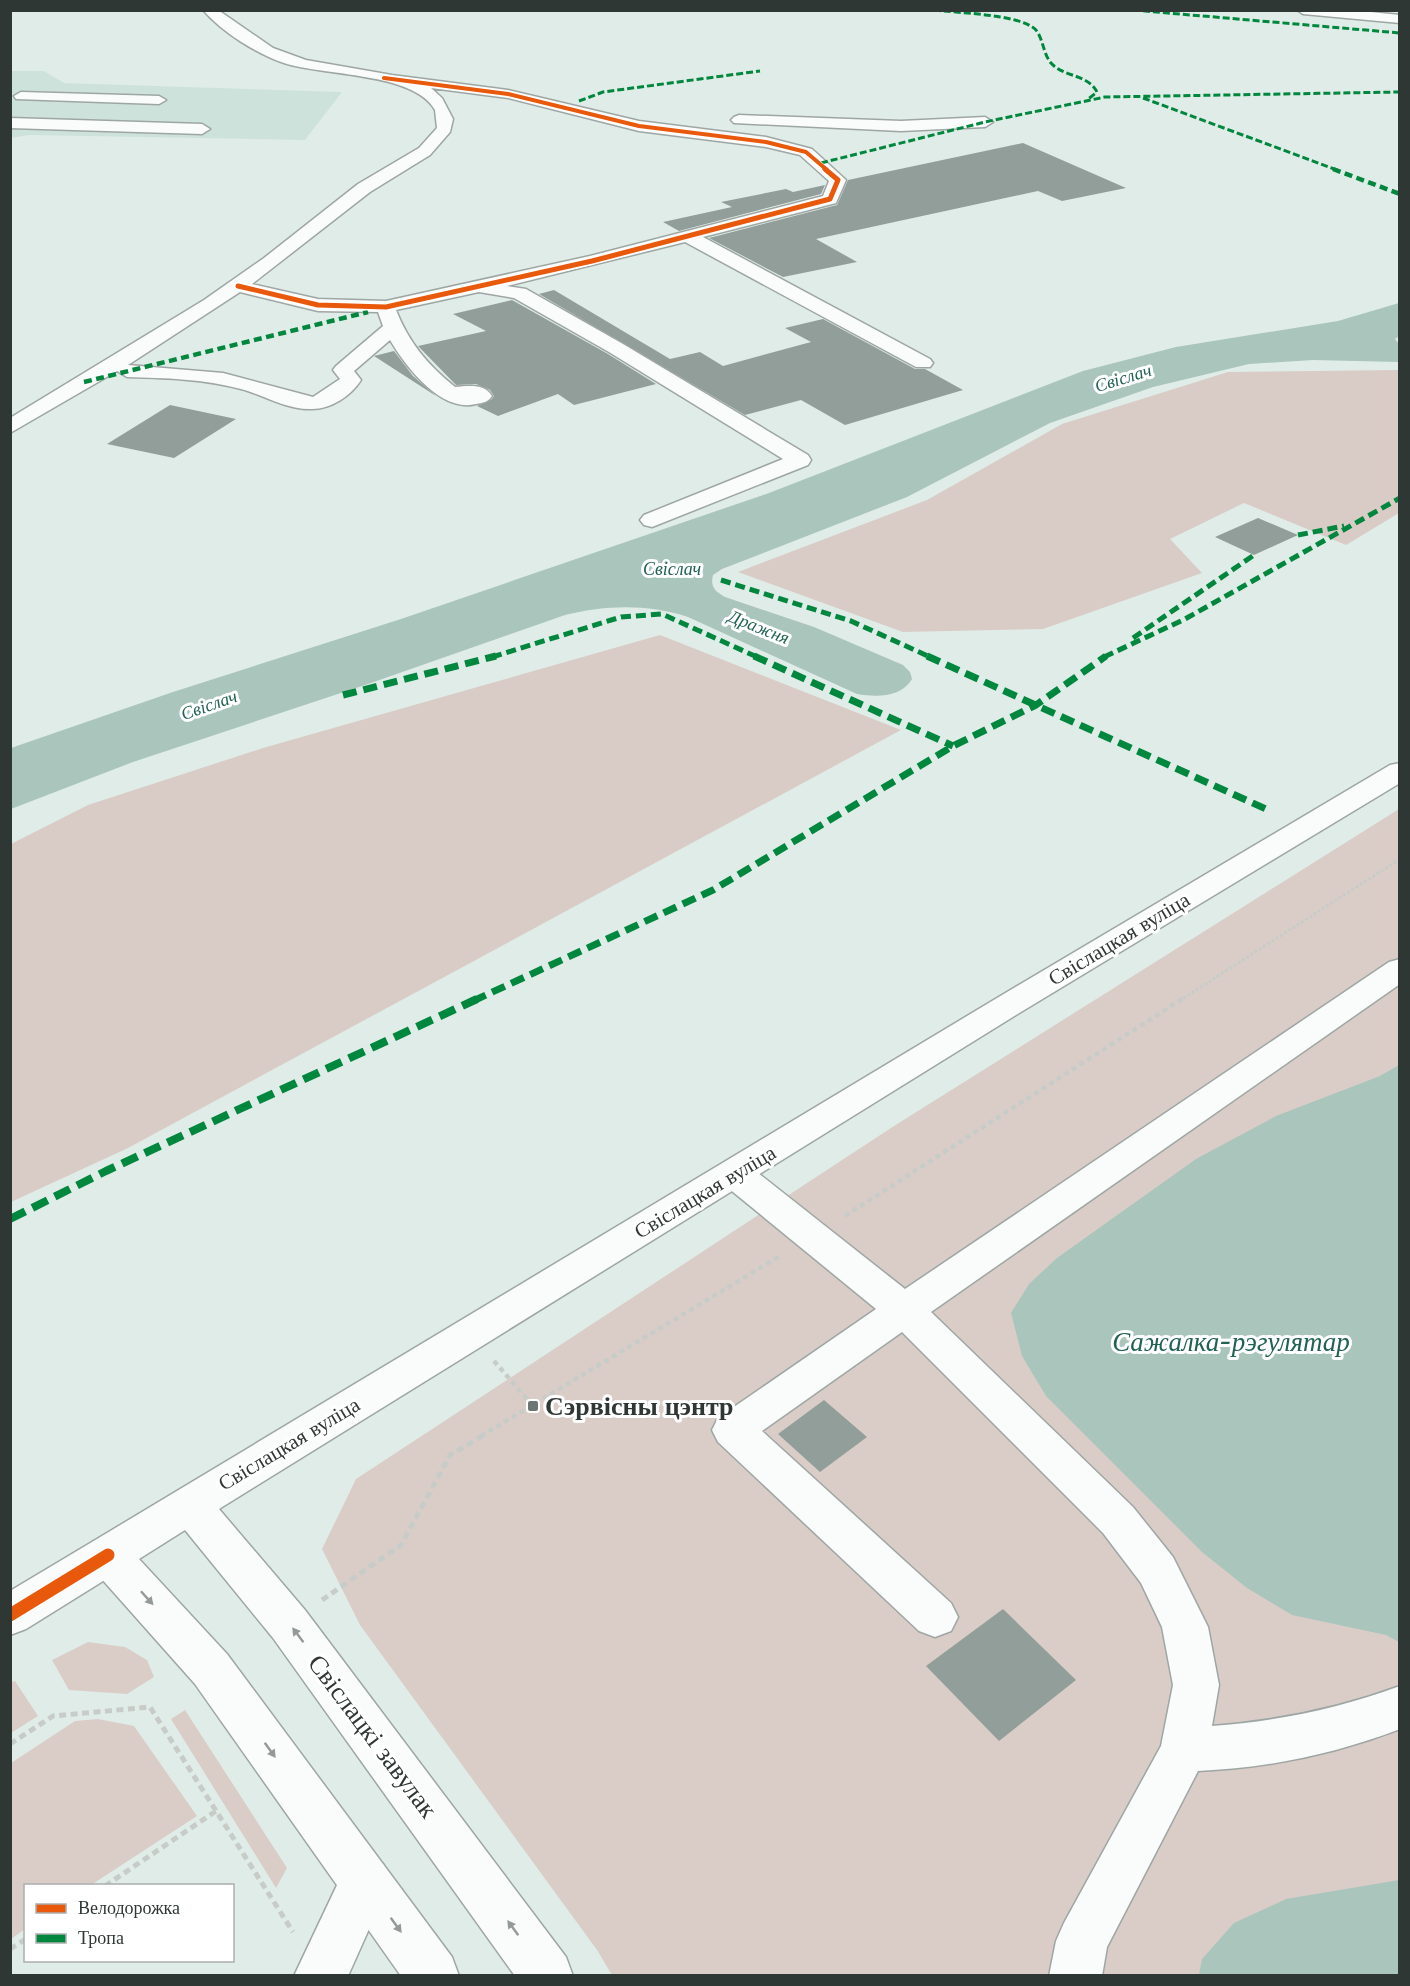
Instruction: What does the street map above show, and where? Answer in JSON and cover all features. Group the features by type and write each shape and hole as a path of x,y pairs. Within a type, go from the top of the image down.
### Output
{"main road":[{"path":"208,10 264,48 289,60 384,78 626,107"},
{"path":"1303,10 1400,19"},
{"path":"10,427 238,286 374,181 428,148 439,138 447,123 446,115 435,98 422,90 384,78"},
{"path":"16,101 30,87 29,80"},
{"path":"238,286 318,305 386,307 687,236 830,199 838,180 806,152 766,142 639,126 508,94"},
{"path":"16,101 159,100"},
{"path":"720,118 829,125 901,126 985,122"},
{"path":"10,123 202,129"},
{"path":"687,236 923,363"},
{"path":"478,286 519,293 616,348 800,460 652,520"},
{"path":"386,307 392,328 415,362 451,393"},
{"path":"127,371 183,372 255,386 294,400 321,402 351,380 343,370 392,328"},
{"name":"Свіслацкая вуліца","path":"10,1615 1004,1008 1400,771"},
{"path":"935,1617 733,1430 1400,969"},
{"path":"735,1174 904,1310 1118,1520 1157,1570 1185,1627 1196,1685 1184,1750 1082,1941 1075,1976"},
{"name":"Свіслацкі завулак","path":"190,1505 296,1632 547,1976"},
{"path":"108,1555 211,1669 433,1976"},
{"path":"1184,1750 1239,1748 1299,1739 1374,1718 1400,1707"},
{"path":"320,1975 365,1882"}],"path":[{"path":"320,1602 401,1545 450,1455 814,1236 1400,859"},
{"path":"470,1334 532,1406"},
{"path":"10,1744 53,1716 150,1707 320,1975"},
{"path":"108,1884 216,1811"},
{"path":"10,1949 24,1940"}],"shaded area":[{"path":"11,71 44,71 64,83 342,92 305,140 29,135 11,138"},
{"path":"1399,370 1399,513 1346,545 1244,503 1170,539 1202,573 1043,629 903,632 738,572 927,500 1062,424 1228,372"},
{"path":"660,635 901,730 128,1148 11,1202 11,844 88,805 263,748"},
{"path":"1399,809 1399,1975 612,1975 597,1950 360,1625 322,1549 356,1479 894,1126"},
{"path":"88,1642 125,1647 147,1660 154,1677 127,1694 69,1690 52,1660"},
{"path":"15,1681 38,1716 11,1733 11,1682"},
{"path":"185,1710 287,1868 276,1888 171,1719"},
{"path":"98,1719 134,1726 197,1816 93,1884 24,1884 24,1930 11,1939 11,1763 75,1721"}],"water":[{"name":"Свіслач","path":"1399,303 1399,336 1395,339 1399,344 1399,362 1313,360 1249,364 1153,387 1050,423 907,497 722,569 713,575 714,588 725,597 814,627 903,665 910,672 912,679 895,693 880,696 857,694 688,617 642,608 596,609 565,615 368,684 133,762 11,809 11,748 173,692 401,619 769,493 1083,371 1176,347 1338,321"},
{"name":"Сажалка-рэгулятар","path":"1399,1065 1399,1642 1386,1635 1292,1615 1247,1588 1202,1552 1046,1396 1022,1356 1011,1313 1029,1284 1057,1258 1196,1159 1276,1116 1380,1076"},
{"path":"1399,1880 1399,1975 1199,1975 1202,1959 1234,1923 1286,1899"}],"building":[{"path":"1023,143 1126,188 1062,201 1038,191 816,239 857,262 783,277 709,238 837,205 848,180"},
{"path":"825,185 821,194 679,231 663,222 732,207 721,202 786,189 793,192"},
{"path":"554,290 670,359 700,352 723,366 811,342 785,328 823,319 915,369 925,369 963,390 845,425 801,400 745,415 539,294"},
{"path":"512,300 656,384 574,405 558,394 498,416 477,406 492,399 494,396 490,390 476,384 456,385 418,346 486,331 453,314"},
{"path":"394,351 413,376 436,396 374,356"},
{"path":"170,405 236,419 174,458 107,444"},
{"path":"1258,518 1298,535 1254,555 1215,537"},
{"path":"824,1400 867,1437 820,1472 778,1434"},
{"path":"1003,1609 1076,1680 999,1741 926,1666"}],"marked path":[{"path":"934,10 1007,19 1028,25 1036,30 1051,63 1093,84 1097,92 1087,100"},
{"path":"1133,10 1400,33"},
{"path":"579,101 603,92 760,71"},
{"path":"821,163 985,122 1105,97 1400,92"},
{"path":"1143,98 1400,194"},
{"path":"84,382 368,312"},
{"path":"10,1219 106,1171 713,890 953,746 1036,705 1107,655 1185,619 1400,498"},
{"path":"1298,535 1344,526"},
{"path":"1133,638 1254,555"},
{"path":"721,580 851,621 1266,809"},
{"path":"343,695 456,668 621,617 662,614 953,746"}],"cycle path":[{"path":"238,286 318,305 386,307 592,261 830,199 838,180 806,152 766,142 639,126 508,94 384,78"},
{"path":"10,1615 108,1555"}],"place":[{"name":"Сэрвісны цэнтр","path":"533,1406"}],"water label":[{"name":"Дражня","path":"759,627"}]}
